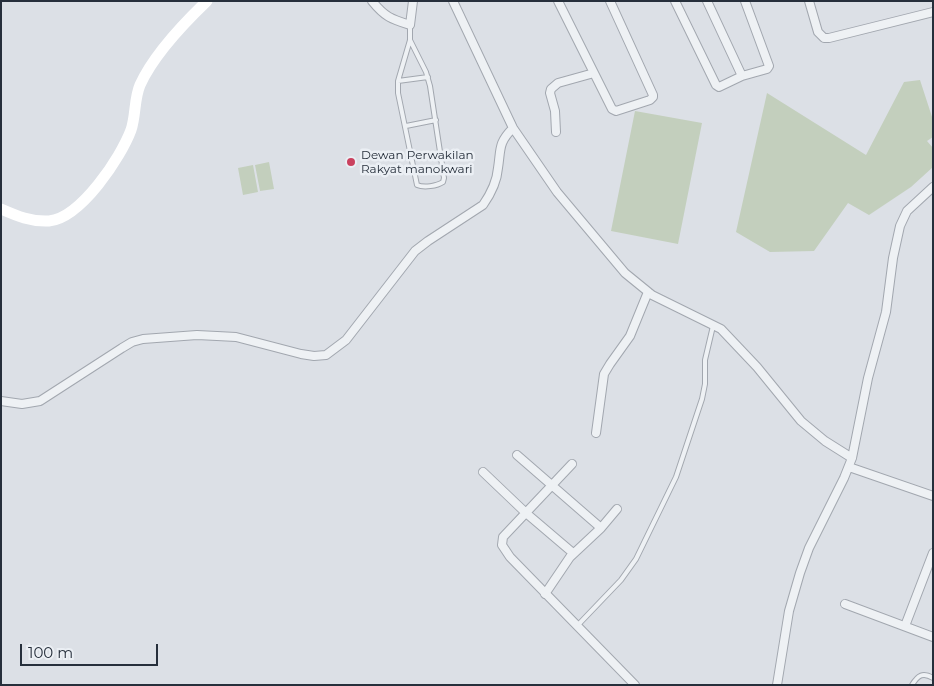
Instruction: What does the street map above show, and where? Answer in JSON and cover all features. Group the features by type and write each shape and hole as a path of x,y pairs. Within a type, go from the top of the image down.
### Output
{"street":[{"path":"1,209 29,220 50,221 68,213 91,193 126,142 134,119 141,84 155,61 188,20 207,1"},
{"path":"372,1 390,19 410,25 413,1"},
{"path":"453,1 513,128 573,212 625,273 648,292 726,332 801,421 825,441 852,458"},
{"path":"558,1 614,111 653,97 610,1"},
{"path":"675,1 716,85 719,87 742,76 767,69 769,66 745,1"},
{"path":"707,1 742,76"},
{"path":"809,1 818,32 824,38 933,12"},
{"path":"556,132 551,89 558,83 594,73"},
{"path":"1,401 22,404 40,401 122,348 132,342 143,339 197,335 236,337 301,354 326,355 346,340 415,251 483,205 497,176 502,141 513,128"},
{"path":"776,685 790,611 800,573 809,548 849,468 852,458 868,378 886,312 898,235 903,217 933,187"},
{"path":"596,433 604,374 630,336 648,292"},
{"path":"517,455 600,528"},
{"path":"572,464 503,537 502,545 510,557 545,594 635,685"},
{"path":"849,468 933,496"},
{"path":"483,472 526,513 573,553"},
{"path":"545,594 573,553 617,509"},
{"path":"905,626 933,553"},
{"path":"845,604 933,637"}],"lane":[{"path":"410,25 410,40 398,81 398,93 417,185 421,187 436,185 443,182 444,178 428,77 410,40"},
{"path":"398,81 428,77"},
{"path":"406,126 436,120"},
{"path":"577,626 621,580 636,559 676,477 702,399 705,384 705,360 713,324"},
{"path":"912,685 922,674 933,678"}],"green space":[{"path":"920,80 933,120 933,137 927,141 933,148 933,167 911,187 869,215 848,203 814,251 770,252 736,232 767,93 866,155 904,82"},
{"path":"635,111 702,123 678,244 611,231"},
{"path":"269,162 274,189 260,191 255,165"},
{"path":"253,165 258,192 243,195 238,168"}],"place":[{"name":"Dewan Perwakilan Rakyat manokwari","path":"351,162"}]}
